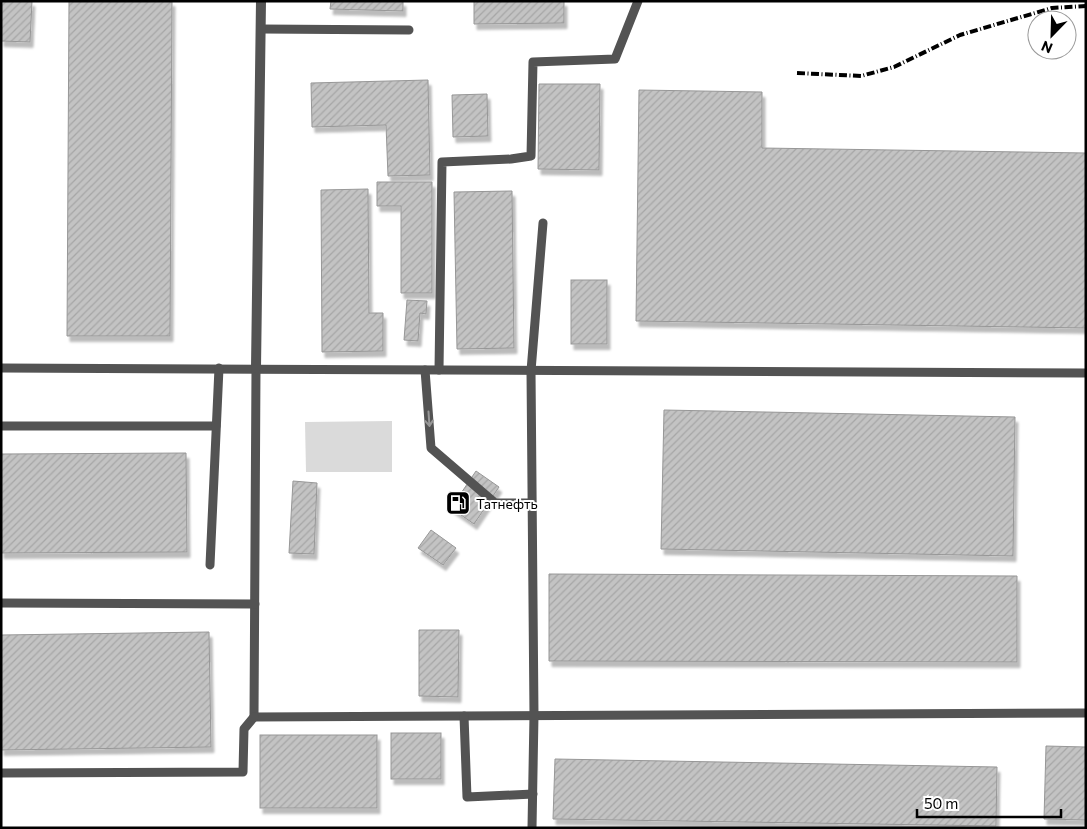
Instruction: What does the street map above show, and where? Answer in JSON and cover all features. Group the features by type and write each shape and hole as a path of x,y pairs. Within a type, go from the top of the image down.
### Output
{"street":[{"path":"256,368 261,1"}],"lane":[{"path":"439,370 442,162 512,159 531,156 533,62 614,59 638,1"},
{"path":"261,29 409,30"},
{"path":"532,828 534,715 531,371 543,222"},
{"path":"1,368 1086,374"},
{"path":"210,565 219,368"},
{"path":"1,773 243,772 244,729 254,717 256,368"},
{"path":"425,370 431,448 495,503 532,503"},
{"path":"1,426 216,426"},
{"path":"1,603 255,604"},
{"path":"254,717 1086,713"},
{"path":"464,716 467,797 533,794"}],"shaded area":[{"path":"392,421 392,472 306,472 305,422"}],"building":[{"path":"1,1 32,1 30,42 1,41"},
{"path":"69,1 172,1 170,336 67,336"},
{"path":"331,1 403,1 403,11 330,9"},
{"path":"474,1 564,1 564,23 474,24"},
{"path":"428,80 430,175 388,176 386,125 312,127 311,83"},
{"path":"539,84 600,84 599,170 538,169"},
{"path":"639,90 762,92 762,148 1086,153 1086,328 636,321"},
{"path":"487,94 488,136 453,137 452,95"},
{"path":"377,182 432,182 432,293 401,293 401,206 377,206"},
{"path":"368,189 369,313 383,313 383,351 322,352 321,190"},
{"path":"512,191 514,348 457,349 454,192"},
{"path":"571,280 607,280 607,344 571,344"},
{"path":"407,300 427,301 426,314 420,313 418,341 404,340"},
{"path":"664,410 1015,417 1013,556 661,549"},
{"path":"186,453 187,552 1,553 1,454"},
{"path":"476,471 499,487 474,524 451,508"},
{"path":"293,481 317,483 314,554 289,553"},
{"path":"431,530 456,548 443,565 418,548"},
{"path":"549,574 1017,576 1017,662 549,661"},
{"path":"419,630 459,630 458,697 419,696"},
{"path":"209,632 211,747 1,750 1,635"},
{"path":"391,733 441,733 441,779 391,779"},
{"path":"260,735 377,735 377,808 260,808"},
{"path":"1046,746 1086,747 1086,820 1044,819"},
{"path":"555,759 997,767 996,826 553,819"}],"railway":[{"path":"797,73 861,76 894,67 960,35 1052,8 1086,6"}],"place":[{"name":"Татнефть","path":"458,503"}]}
